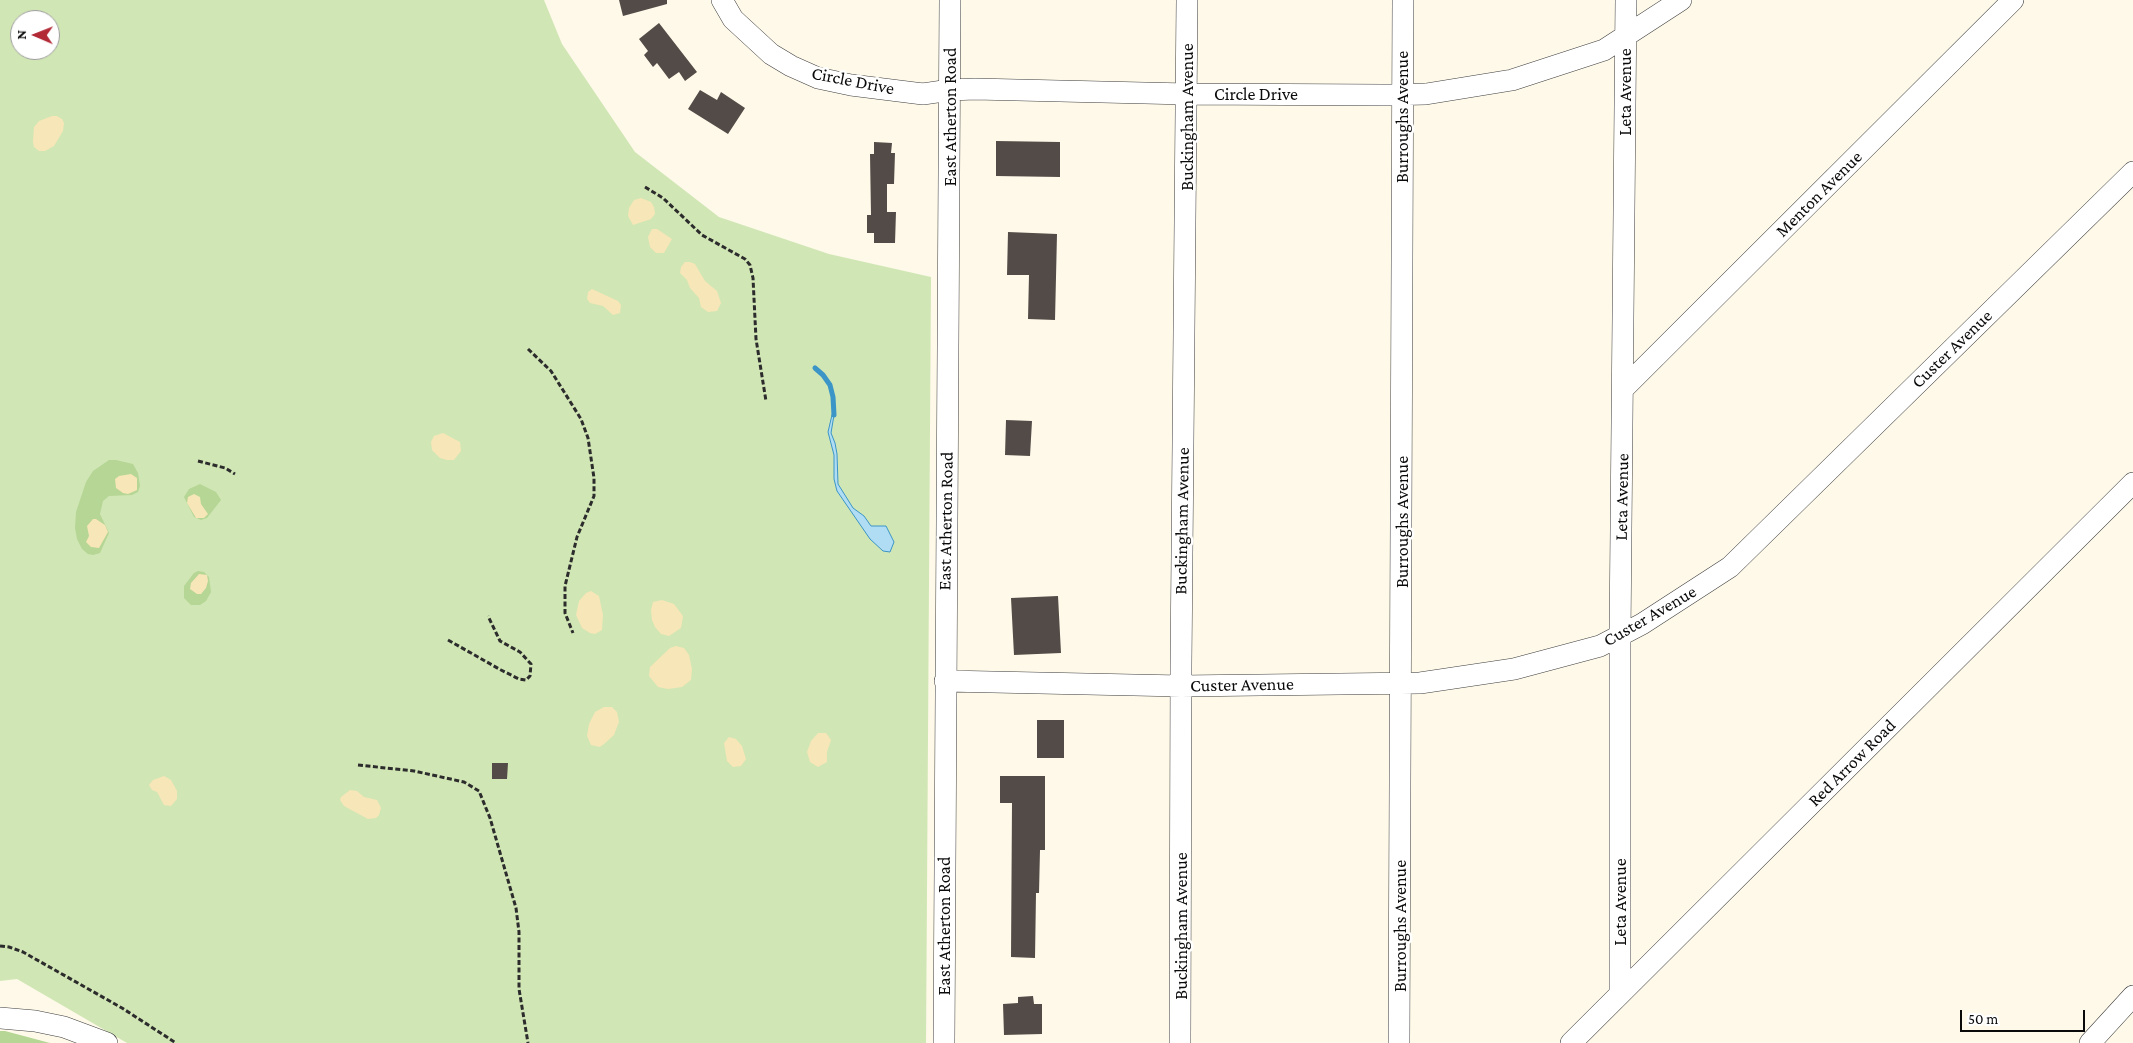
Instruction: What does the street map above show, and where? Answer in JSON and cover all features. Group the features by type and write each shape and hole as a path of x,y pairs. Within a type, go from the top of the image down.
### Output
{"street":[{"name":"Circle Drive","path":"722,0 733,19 771,54 791,66 818,78 851,85 923,94 950,90 1402,95 1426,94 1512,80 1604,50 1626,38 1645,22 1681,0"},
{"name":"East Atherton Road","path":"944,1043 950,0"},
{"name":"Buckingham Avenue","path":"1180,1043 1187,0"},
{"name":"Burroughs Avenue","path":"1399,1043 1402,684 1402,0"},
{"name":"Leta Avenue","path":"1620,994 1620,636 1624,389 1626,0"},
{"name":"Menton Avenue","path":"1624,389 2014,0"},
{"name":"Custer Avenue","path":"945,681 1181,686 1402,684 1514,669 1600,646 1642,624 1730,567 2133,172"},
{"name":"Red Arrow Road","path":"1571,1043 2133,483"},
{"path":"2090,1043 2133,996"},
{"path":"0,1018 35,1021 64,1028 107,1043"}],"path":[{"path":"645,187 663,198 702,235 745,259 750,265 753,278 756,339 766,401"},
{"path":"528,349 550,371 581,419 588,438 594,478 594,496 577,537 565,586 565,613 573,634"},
{"path":"198,461 224,468 235,474"},
{"path":"448,640 519,679 526,680 530,676 531,664 520,652 500,641 488,616"},
{"path":"358,765 414,771 464,782 479,791 490,818 516,908 519,932 519,989 528,1043"},
{"path":"0,946 23,952 122,1008 176,1043"}],"green space":[{"path":"0,0 544,0 562,44 635,152 719,217 829,254 931,277 926,1043 127,1043 17,979 0,981"},
{"path":"109,460 133,464 138,473 140,486 138,492 132,495 109,496 103,501 100,514 109,533 100,553 93,555 88,554 82,549 77,539 75,528 76,512 86,482 93,471"},
{"path":"200,484 216,492 221,500 207,518 201,520 194,517 184,497 189,489"},
{"path":"198,571 204,572 209,577 211,592 206,601 200,605 191,605 184,598 184,586 194,573"},
{"path":"0,1031 5,1031 50,1043 0,1043"}],"sand":[{"path":"52,116 62,119 64,123 63,131 54,146 45,151 39,151 34,147 34,127 39,121"},
{"path":"641,198 651,202 655,214 651,219 633,225 628,216 629,208 634,200"},
{"path":"652,229 657,229 672,239 664,253 656,253 650,247 648,237"},
{"path":"685,262 695,264 705,281 717,291 721,303 717,311 708,312 701,307 699,298 680,273 681,267"},
{"path":"592,289 618,301 621,305 620,313 613,315 603,306 590,303 587,299 588,292"},
{"path":"443,433 460,442 461,451 454,460 440,458 432,450 431,442 434,436"},
{"path":"131,474 137,478 137,490 128,494 123,493 116,488 115,479 119,476"},
{"path":"194,494 200,497 201,504 208,514 204,518 196,518 187,503 188,497"},
{"path":"93,519 105,525 108,532 99,548 91,547 86,542 89,536 87,526"},
{"path":"199,574 207,575 208,581 206,588 201,594 197,594 190,589 191,583"},
{"path":"591,591 599,596 603,615 602,630 595,634 582,628 576,615 579,601 586,593"},
{"path":"662,600 674,604 683,616 681,628 669,636 661,634 652,620 651,610 653,602"},
{"path":"676,646 684,648 689,655 692,669 691,680 682,687 668,689 658,687 649,676 650,667 670,648"},
{"path":"604,707 612,707 617,712 619,722 614,735 600,747 591,745 587,736 589,724 595,712"},
{"path":"818,733 826,733 831,740 827,752 827,762 818,767 810,762 807,752 811,741"},
{"path":"729,737 736,739 742,746 746,759 741,766 733,767 727,761 724,743"},
{"path":"164,776 171,780 177,791 177,799 171,806 164,805 157,792 152,790 149,785 153,780"},
{"path":"350,790 357,791 364,797 377,800 381,808 379,815 376,818 368,819 344,806 340,800 341,797"}],"water":[{"path":"832,415 834,415 831,433 837,454 838,484 853,508 864,516 871,526 886,526 894,542 890,552 883,551 870,539 837,491 834,479 834,455 828,432"}],"building":[{"path":"619,0 667,0 667,4 623,16"},
{"path":"659,23 697,72 685,81 679,72 669,79 657,63 653,67 644,55 648,51 639,39"},
{"path":"700,90 717,100 721,92 745,108 728,134 688,109"},
{"path":"996,141 1060,142 1060,177 996,176"},
{"path":"874,142 892,143 891,153 895,153 894,184 887,184 887,212 896,212 895,243 874,243 874,233 867,233 867,215 871,215 870,154 874,154"},
{"path":"1008,232 1057,234 1055,320 1028,319 1029,275 1007,275"},
{"path":"1006,420 1032,421 1030,456 1005,455"},
{"path":"1058,596 1061,653 1014,655 1011,598"},
{"path":"1037,720 1064,720 1064,758 1037,758"},
{"path":"492,763 508,763 507,779 492,779"},
{"path":"1000,776 1045,776 1045,850 1040,850 1039,893 1036,893 1035,958 1011,957 1012,803 1000,803"},
{"path":"1033,996 1034,1004 1042,1004 1042,1034 1004,1035 1003,1004 1018,1003 1018,997"}],"waterway":[{"path":"815,368 830,385 834,415"}]}
